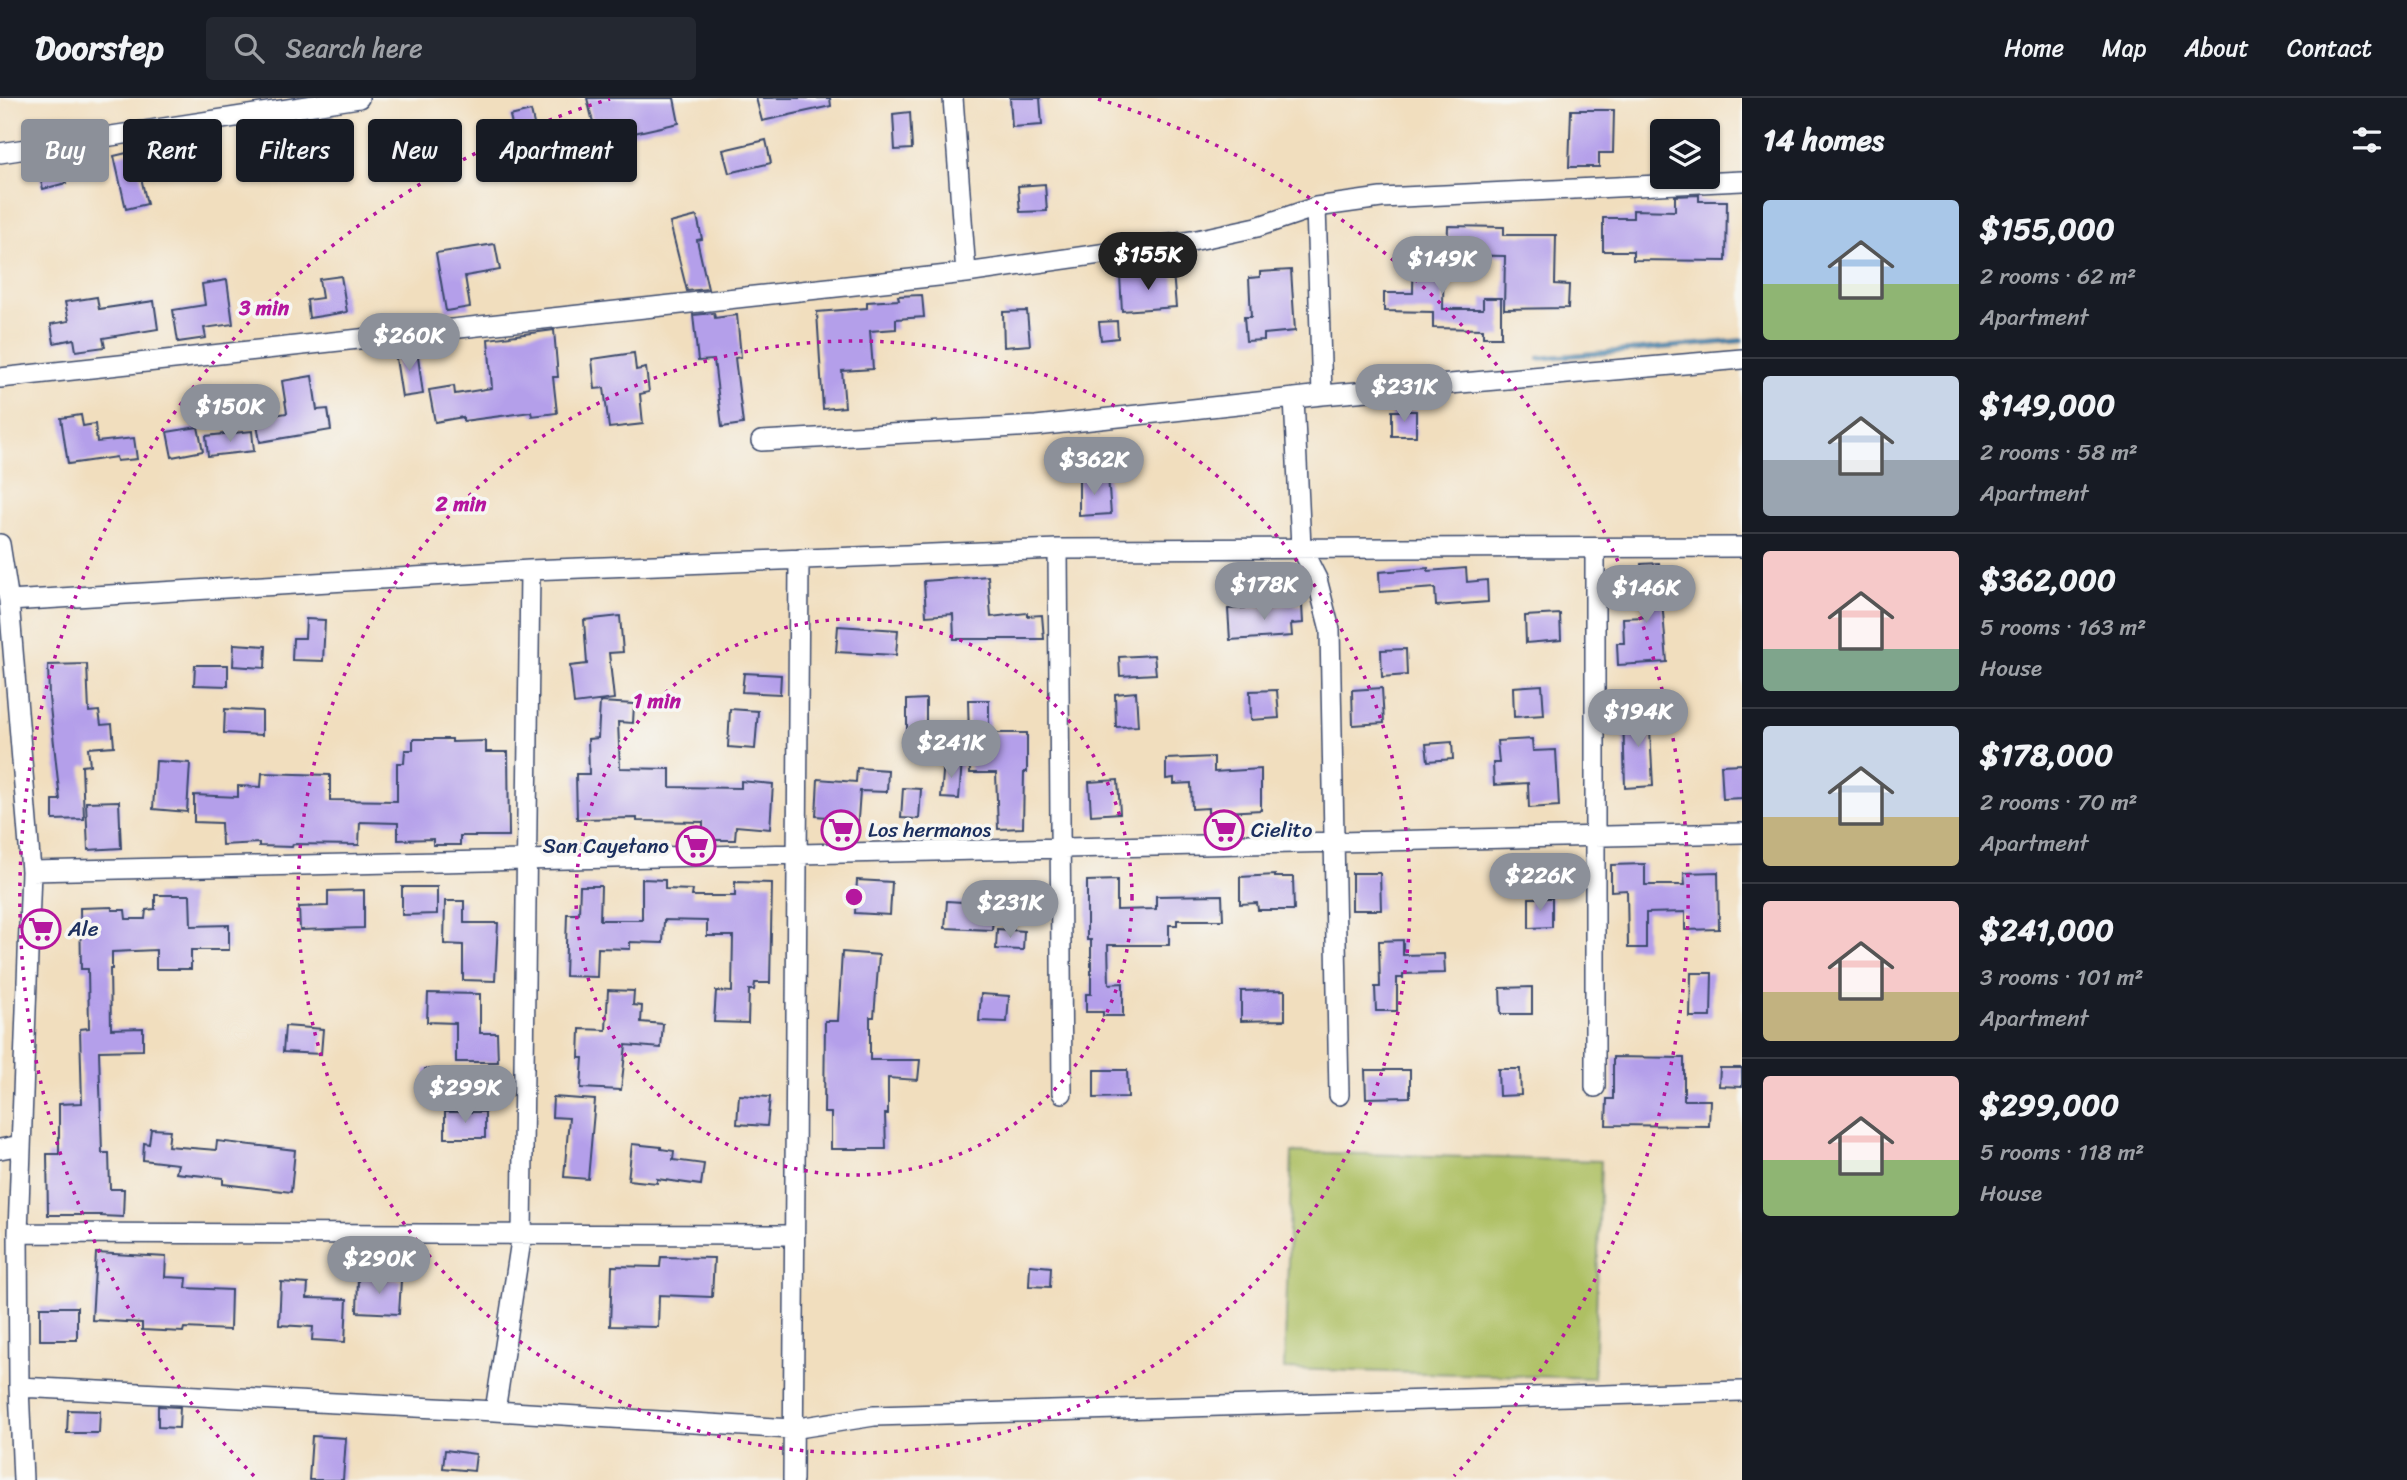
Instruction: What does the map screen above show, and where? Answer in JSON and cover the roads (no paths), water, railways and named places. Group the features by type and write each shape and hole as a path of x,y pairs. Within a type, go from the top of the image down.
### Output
{"street":[{"path":"0,153 359,98"},
{"path":"953,98 966,273"},
{"path":"0,378 966,273 1192,241 1258,227 1316,207 1381,198 1742,181"},
{"path":"1316,207 1322,394"},
{"path":"761,441 1036,426 1322,394 1742,359"},
{"path":"1294,398 1301,547 1317,579 1330,630 1339,1095"},
{"path":"0,544 9,601 31,871 18,1233 19,1387 23,1480"},
{"path":"9,601 530,570 1058,549 1742,547"},
{"path":"1595,548 1595,1087"},
{"path":"1058,549 1062,1093"},
{"path":"793,1480 799,559"},
{"path":"495,1411 522,1234 530,570"},
{"path":"31,871 1742,833"},
{"path":"0,1149 20,1145"},
{"path":"18,1233 795,1235"},
{"path":"19,1387 792,1429 874,1416 1742,1391"}],"water":[{"path":"1742,339 1742,342 1538,360 1538,357"}],"place":[{"name":"Los hermanos","path":"841,830"},
{"name":"Cielito","path":"1224,830"},
{"name":"San Cayetano","path":"696,846"},
{"name":"Ale","path":"41,929"}]}
